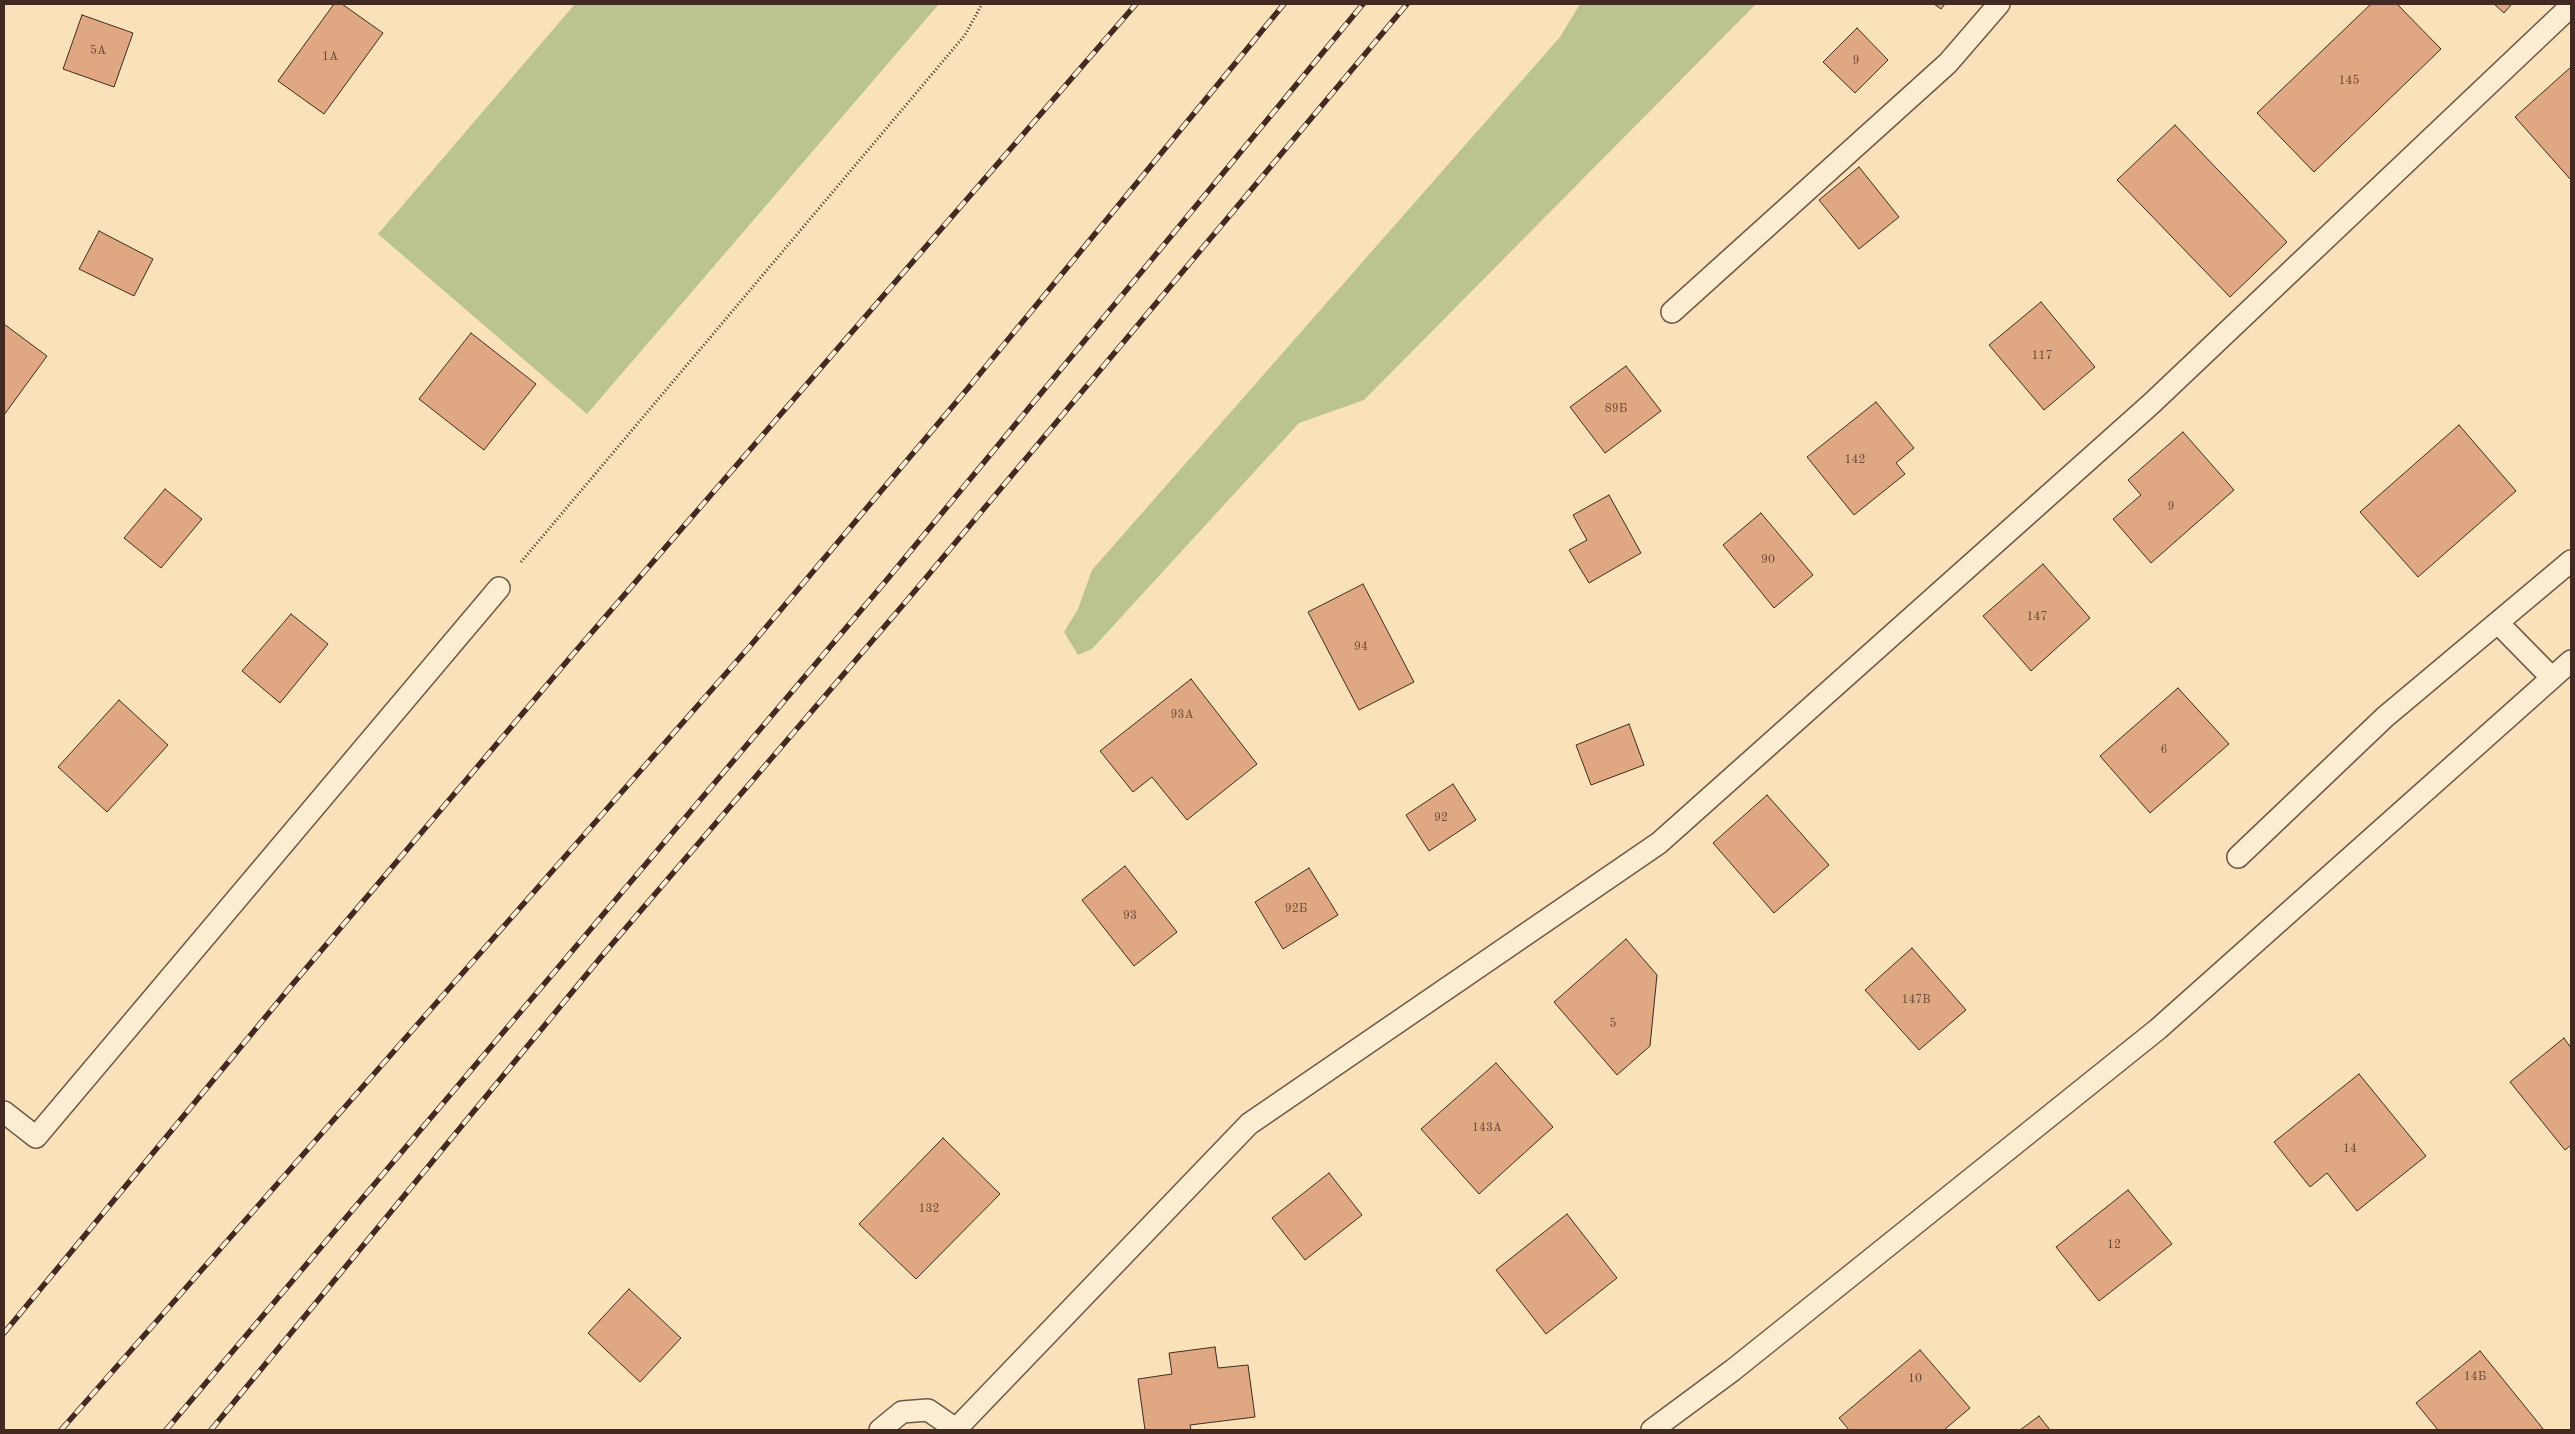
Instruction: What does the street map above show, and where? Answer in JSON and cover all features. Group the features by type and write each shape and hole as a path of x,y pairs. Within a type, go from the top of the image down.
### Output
{"lane":[{"path":"1672,312 1948,63 1999,4"},
{"path":"880,1430 902,1412 928,1410 957,1430 1249,1124 1659,843 2151,404 2571,6"},
{"path":"2238,857 2385,717 2499,624 2571,561"},
{"path":"4,1112 36,1137 499,588"},
{"path":"2499,624 2552,678"},
{"path":"1652,1430 1740,1364 2158,1029 2571,661"}],"path":[{"path":"499,588 966,35 982,4"}],"green space":[{"path":"575,4 939,4 587,414 378,234"},
{"path":"1580,4 1756,4 1364,400 1299,423 1092,649 1078,655 1064,632 1078,609 1092,570 1560,37"}],"building":[{"path":"334,4 342,4 383,33 324,114 278,81"},
{"path":"1934,4 1945,4 1941,9"},
{"path":"2371,4 2397,4 2441,49 2314,172 2257,113"},
{"path":"2494,4 2512,4 2504,13"},
{"path":"82,15 133,33 114,87 63,69"},
{"path":"1857,28 1888,60 1855,93 1823,62"},
{"path":"2571,67 2571,180 2515,117"},
{"path":"2175,125 2287,242 2230,297 2117,180"},
{"path":"1859,167 1899,217 1859,249 1819,200"},
{"path":"99,231 153,259 134,296 79,269"},
{"path":"2041,302 2095,367 2044,410 1989,345"},
{"path":"4,324 47,356 4,415"},
{"path":"471,333 536,384 484,450 419,399"},
{"path":"1626,366 1661,411 1605,453 1570,407"},
{"path":"1876,402 1914,448 1896,463 1905,474 1854,515 1807,457"},
{"path":"2459,425 2516,491 2418,577 2360,512"},
{"path":"2183,432 2234,490 2151,563 2113,519 2141,495 2128,480"},
{"path":"165,489 202,519 161,568 124,538"},
{"path":"1609,495 1641,553 1589,583 1569,550 1587,540 1573,515"},
{"path":"1761,513 1813,575 1774,608 1723,545"},
{"path":"2043,564 2090,618 2031,671 1983,616"},
{"path":"1363,584 1414,682 1359,710 1308,612"},
{"path":"291,614 328,644 280,703 242,671"},
{"path":"1191,679 1257,764 1187,820 1152,777 1133,792 1100,751"},
{"path":"2178,688 2229,744 2150,813 2100,756"},
{"path":"119,700 168,745 107,812 58,767"},
{"path":"1629,724 1644,765 1591,785 1576,745"},
{"path":"1453,784 1476,820 1429,851 1406,815"},
{"path":"1767,795 1829,865 1774,913 1713,843"},
{"path":"1125,866 1177,932 1134,966 1082,900"},
{"path":"1309,868 1338,915 1283,949 1255,902"},
{"path":"1626,939 1657,975 1650,1046 1617,1075 1554,1002"},
{"path":"1912,948 1966,1010 1919,1050 1865,990"},
{"path":"2564,1038 2571,1048 2571,1145 2565,1150 2510,1082"},
{"path":"1496,1063 1553,1127 1479,1194 1421,1129"},
{"path":"2359,1074 2426,1156 2357,1211 2327,1173 2310,1187 2274,1142"},
{"path":"943,1138 1000,1194 916,1279 859,1224"},
{"path":"1329,1173 1362,1215 1305,1260 1272,1218"},
{"path":"2128,1190 2172,1244 2099,1301 2056,1247"},
{"path":"1567,1214 1617,1278 1546,1334 1496,1270"},
{"path":"629,1289 681,1338 640,1382 588,1333"},
{"path":"1215,1347 1218,1368 1248,1365 1255,1417 1190,1425 1191,1430 1145,1430 1138,1379 1172,1374 1169,1353"},
{"path":"1920,1350 1970,1408 1944,1430 1849,1430 1839,1418"},
{"path":"2480,1351 2544,1430 2438,1430 2416,1403"},
{"path":"2039,1416 2050,1430 2020,1430"}],"railway":[{"path":"4,1333 292,985 574,653 1136,4"},
{"path":"61,1430 751,645 969,387 1284,4"},
{"path":"166,1430 885,582 1363,4"},
{"path":"211,1430 601,957 909,598 1407,4"}]}
